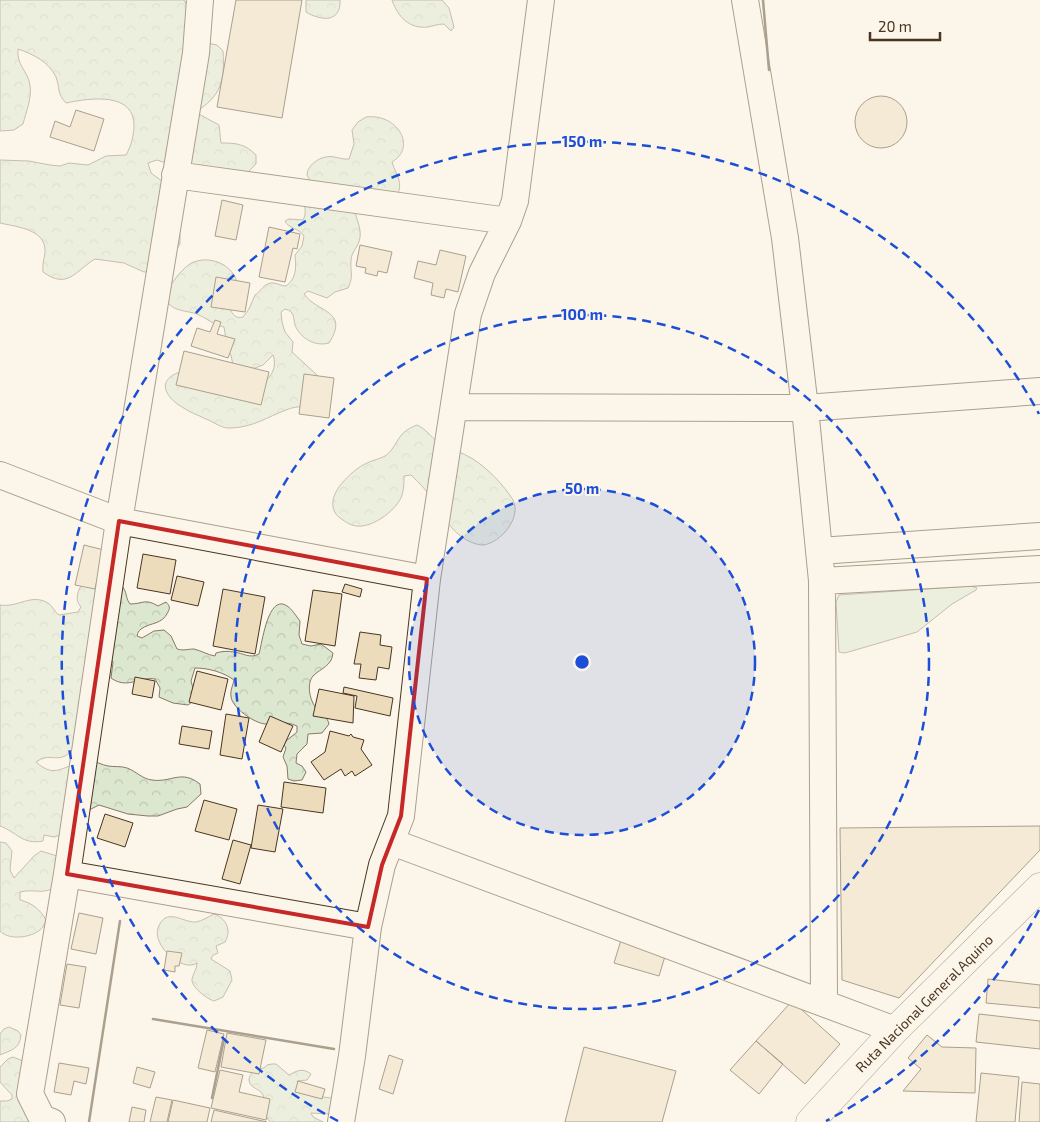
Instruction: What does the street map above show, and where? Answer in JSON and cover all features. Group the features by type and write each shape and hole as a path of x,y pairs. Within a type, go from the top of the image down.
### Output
{"highway":[{"name":"Ruta Nacional General Aquino","path":"810,1122 895,1030 1040,886"}],"street":[{"path":"52,1122 42,1118 30,1094 67,874 119,522 196,54 200,0"},
{"path":"341,1122 352,1056 368,927 382,866 401,816 427,579 468,314 482,273 508,221 515,202 541,0"},
{"path":"745,0 785,238 806,408 822,581 824,1003"},
{"path":"175,175 508,221"},
{"path":"454,407 806,408 1040,391"},
{"path":"0,475 119,522 427,579"},
{"path":"819,551 1040,536"},
{"path":"822,581 1040,568"},
{"path":"392,842 895,1030"},
{"path":"67,874 368,927"}],"highlighted area":[{"path":"119,521 427,579 401,816 382,865 368,927 67,874"}],"green space":[{"path":"0,0 184,0 207,43 217,45 223,51 223,71 220,87 211,100 195,112 219,125 221,143 240,145 252,151 256,155 256,164 243,177 157,160 148,163 151,173 166,184 175,226 180,234 180,244 175,252 153,271 144,272 124,263 95,259 71,277 59,279 52,277 43,272 45,253 41,239 30,230 0,223 0,160 29,161 60,166 69,163 88,165 106,156 126,155 132,142 134,128 133,116 128,108 120,103 99,99 66,103 60,94 56,77 49,67 35,56 18,49 20,64 30,85 28,105 23,124 14,130 0,131"},
{"path":"306,0 340,0 337,13 329,18 324,18 306,12"},
{"path":"392,0 442,0 449,8 454,27 451,31 444,24 421,27 410,24 397,12"},
{"path":"366,117 377,117 386,120 400,132 403,148 400,155 392,162 400,184 396,199 355,212 360,229 360,237 352,257 351,277 348,288 335,292 327,298 308,291 304,294 334,318 336,324 329,343 318,344 304,337 297,330 292,313 285,309 281,312 285,332 293,342 292,352 318,376 305,406 288,409 254,424 231,428 221,426 185,409 171,398 166,389 168,379 172,375 180,372 263,383 272,374 275,363 273,355 263,365 244,372 233,365 228,351 224,327 197,314 182,311 169,304 167,299 168,293 174,280 190,264 198,261 209,260 224,265 233,273 236,279 229,308 237,317 243,317 255,295 267,284 275,283 286,286 290,283 294,276 295,255 302,246 304,236 285,221 289,219 303,220 305,199 310,184 307,172 316,161 323,158 349,159 354,144 352,130 358,122"},
{"path":"417,425 438,442 478,463 495,477 509,494 513,500 515,514 508,528 497,540 481,545 459,535 450,526 427,492 411,475 404,476 403,493 396,506 377,521 363,526 355,526 345,521 335,512 333,507 334,497 345,479 369,462 385,456 405,432"},
{"path":"88,576 113,579 124,589 130,604 147,602 158,606 167,603 169,608 166,616 141,629 137,636 142,638 154,631 164,630 171,636 177,649 194,649 215,656 216,653 225,651 250,656 259,654 267,621 275,607 280,604 291,609 300,621 299,635 302,644 311,646 321,644 333,653 331,661 311,679 310,693 312,702 326,717 329,724 322,733 308,734 307,744 297,754 296,763 302,766 306,772 302,780 294,781 288,779 287,766 283,757 286,748 284,745 297,732 297,726 285,723 261,723 244,714 232,700 231,692 234,680 230,677 215,671 195,668 191,681 196,699 188,705 173,703 159,697 160,688 155,679 123,683 111,678 113,662 110,658 86,726 72,750 65,756 44,758 36,762 47,769 56,770 88,761 108,766 125,767 152,780 187,777 200,784 201,794 187,807 158,816 128,814 99,805 75,819 63,834 54,837 44,835 43,841 25,840 0,826 0,605 13,605 30,600 42,600 48,603 59,615 78,612 81,607 77,599 78,591"},
{"path":"971,586 977,588 976,590 952,604 917,632 845,653 839,652 836,602 839,595"},
{"path":"0,842 6,843 12,851 10,870 14,878 41,851 60,857 58,886 47,891 20,892 20,900 35,907 46,920 39,931 28,936 9,936 0,931"},
{"path":"214,914 225,921 228,933 225,942 216,946 218,953 213,955 211,959 230,971 232,980 223,997 214,1001 200,992 192,982 197,963 191,965 176,961 164,949 157,935 161,921 165,918 175,917 196,922"},
{"path":"9,1027 18,1031 21,1035 20,1040 17,1046 0,1055 0,1034"},
{"path":"13,1057 23,1061 52,1122 0,1122 0,1101 12,1099 12,1095 0,1082 0,1067"},
{"path":"276,1064 289,1075 300,1070 311,1074 307,1080 297,1081 299,1086 316,1096 331,1098 334,1102 330,1114 311,1113 313,1117 323,1122 270,1122 265,1114 263,1095 251,1085 249,1080 255,1069 264,1068"}],"building":[{"path":"236,0 302,0 282,118 217,107"},
{"path":"876,96 886,96 895,100 903,108 907,122 903,136 895,144 886,148 876,148 867,144 859,136 855,127 855,117 859,108 867,100"},
{"path":"76,110 104,119 94,151 50,137 55,121 70,127"},
{"path":"222,200 243,205 236,240 215,236"},
{"path":"269,227 300,234 297,249 293,248 285,282 259,277"},
{"path":"360,245 392,252 387,273 378,271 377,276 365,273 366,268 356,266"},
{"path":"440,250 466,256 458,292 446,289 444,298 431,295 433,283 414,278 418,261 436,265"},
{"path":"216,277 250,283 245,312 211,307"},
{"path":"215,320 221,322 217,334 235,339 228,358 191,346 197,328 210,332"},
{"path":"184,351 269,372 261,405 176,385"},
{"path":"304,374 334,378 329,418 299,414"},
{"path":"84,545 104,550 95,589 75,585"},
{"path":"143,554 176,560 170,594 137,588"},
{"path":"177,576 204,582 198,606 171,600"},
{"path":"345,584 362,589 360,597 342,592"},
{"path":"223,589 265,597 255,654 213,646"},
{"path":"313,590 342,594 335,646 305,641"},
{"path":"360,632 381,635 380,645 392,647 389,669 378,667 376,680 359,678 361,664 354,664"},
{"path":"197,671 228,679 221,710 189,702"},
{"path":"135,677 155,681 152,698 132,694"},
{"path":"344,687 393,698 390,716 355,708 357,696 343,693"},
{"path":"319,689 354,696 353,723 313,716"},
{"path":"226,714 249,718 242,759 220,755"},
{"path":"270,716 293,726 281,752 259,742"},
{"path":"182,726 212,731 209,749 179,744"},
{"path":"330,731 349,736 351,734 353,737 364,740 361,749 372,765 355,776 352,771 345,776 341,769 324,780 311,762 325,752"},
{"path":"284,782 326,788 323,813 281,807"},
{"path":"204,800 237,809 229,840 195,831"},
{"path":"258,805 283,809 275,852 251,848"},
{"path":"105,814 133,823 125,847 97,838"},
{"path":"1040,826 1040,850 899,998 842,980 840,828"},
{"path":"233,840 251,845 240,884 222,879"},
{"path":"79,913 103,918 96,954 71,949"},
{"path":"621,940 666,953 659,976 614,963"},
{"path":"167,951 182,953 179,966 175,966 175,972 164,970"},
{"path":"67,964 86,967 79,1008 60,1005"},
{"path":"988,979 1040,985 1040,1008 986,1003"},
{"path":"792,1001 840,1044 805,1084 756,1041"},
{"path":"979,1014 1040,1021 1040,1049 976,1042"},
{"path":"207,1030 224,1034 215,1072 198,1068"},
{"path":"227,1033 266,1040 259,1074 221,1067"},
{"path":"927,1035 942,1047 976,1048 975,1093 903,1091 921,1069 908,1058"},
{"path":"756,1041 783,1064 759,1094 730,1070"},
{"path":"584,1047 676,1071 662,1122 565,1122"},
{"path":"389,1055 403,1060 393,1094 379,1089"},
{"path":"59,1063 89,1068 86,1084 74,1081 71,1095 54,1092"},
{"path":"137,1067 155,1072 150,1088 133,1083"},
{"path":"220,1070 243,1075 239,1092 270,1099 266,1120 211,1108"},
{"path":"981,1073 1019,1077 1015,1122 976,1122"},
{"path":"298,1081 325,1089 322,1099 295,1092"},
{"path":"1022,1082 1040,1084 1040,1122 1019,1122"},
{"path":"156,1097 172,1100 167,1122 150,1122"},
{"path":"173,1100 210,1108 207,1122 168,1122"},
{"path":"132,1107 146,1110 144,1122 129,1122"},
{"path":"214,1110 267,1122 211,1122"}],"wall":[{"path":"763,0 769,70"},
{"path":"89,1122 120,921"},
{"path":"153,1019 334,1049"},
{"path":"212,1098 224,1039"}]}
